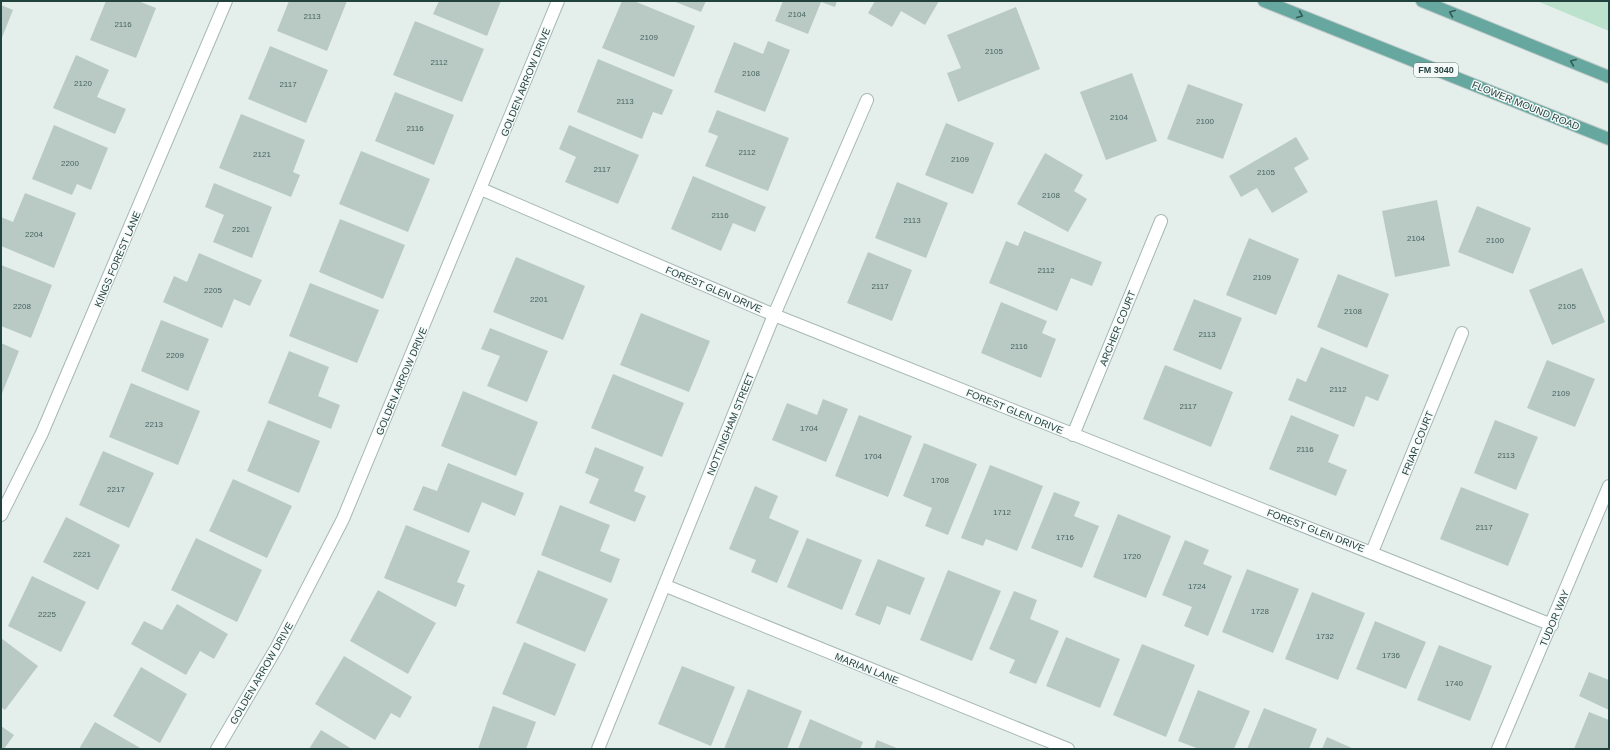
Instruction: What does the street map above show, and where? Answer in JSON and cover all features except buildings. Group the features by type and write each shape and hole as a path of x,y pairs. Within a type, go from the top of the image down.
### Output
{"main road":[{"name":"FLOWER MOUND ROAD","path":"1264,1 1609,139"},
{"path":"1422,1 1609,77"}],"street":[{"name":"KINGS FOREST LANE","path":"1,515 42,433 226,1"},
{"name":"GOLDEN ARROW DRIVE","path":"217,749 277,647 343,519 558,1"},
{"name":"NOTTINGHAM STREET","path":"598,749 666,586 774,315 867,100"},
{"name":"FOREST GLEN DRIVE","path":"481,189 774,315 1552,625"},
{"name":"ARCHER COURT","path":"1074,435 1161,221"},
{"name":"FRIAR COURT","path":"1372,552 1462,333"},
{"name":"TUDOR WAY","path":"1498,749 1552,625 1609,486"},
{"name":"MARIAN LANE","path":"666,586 1068,749"}],"green space":[{"path":"1537,1 1609,1 1609,31"}]}
